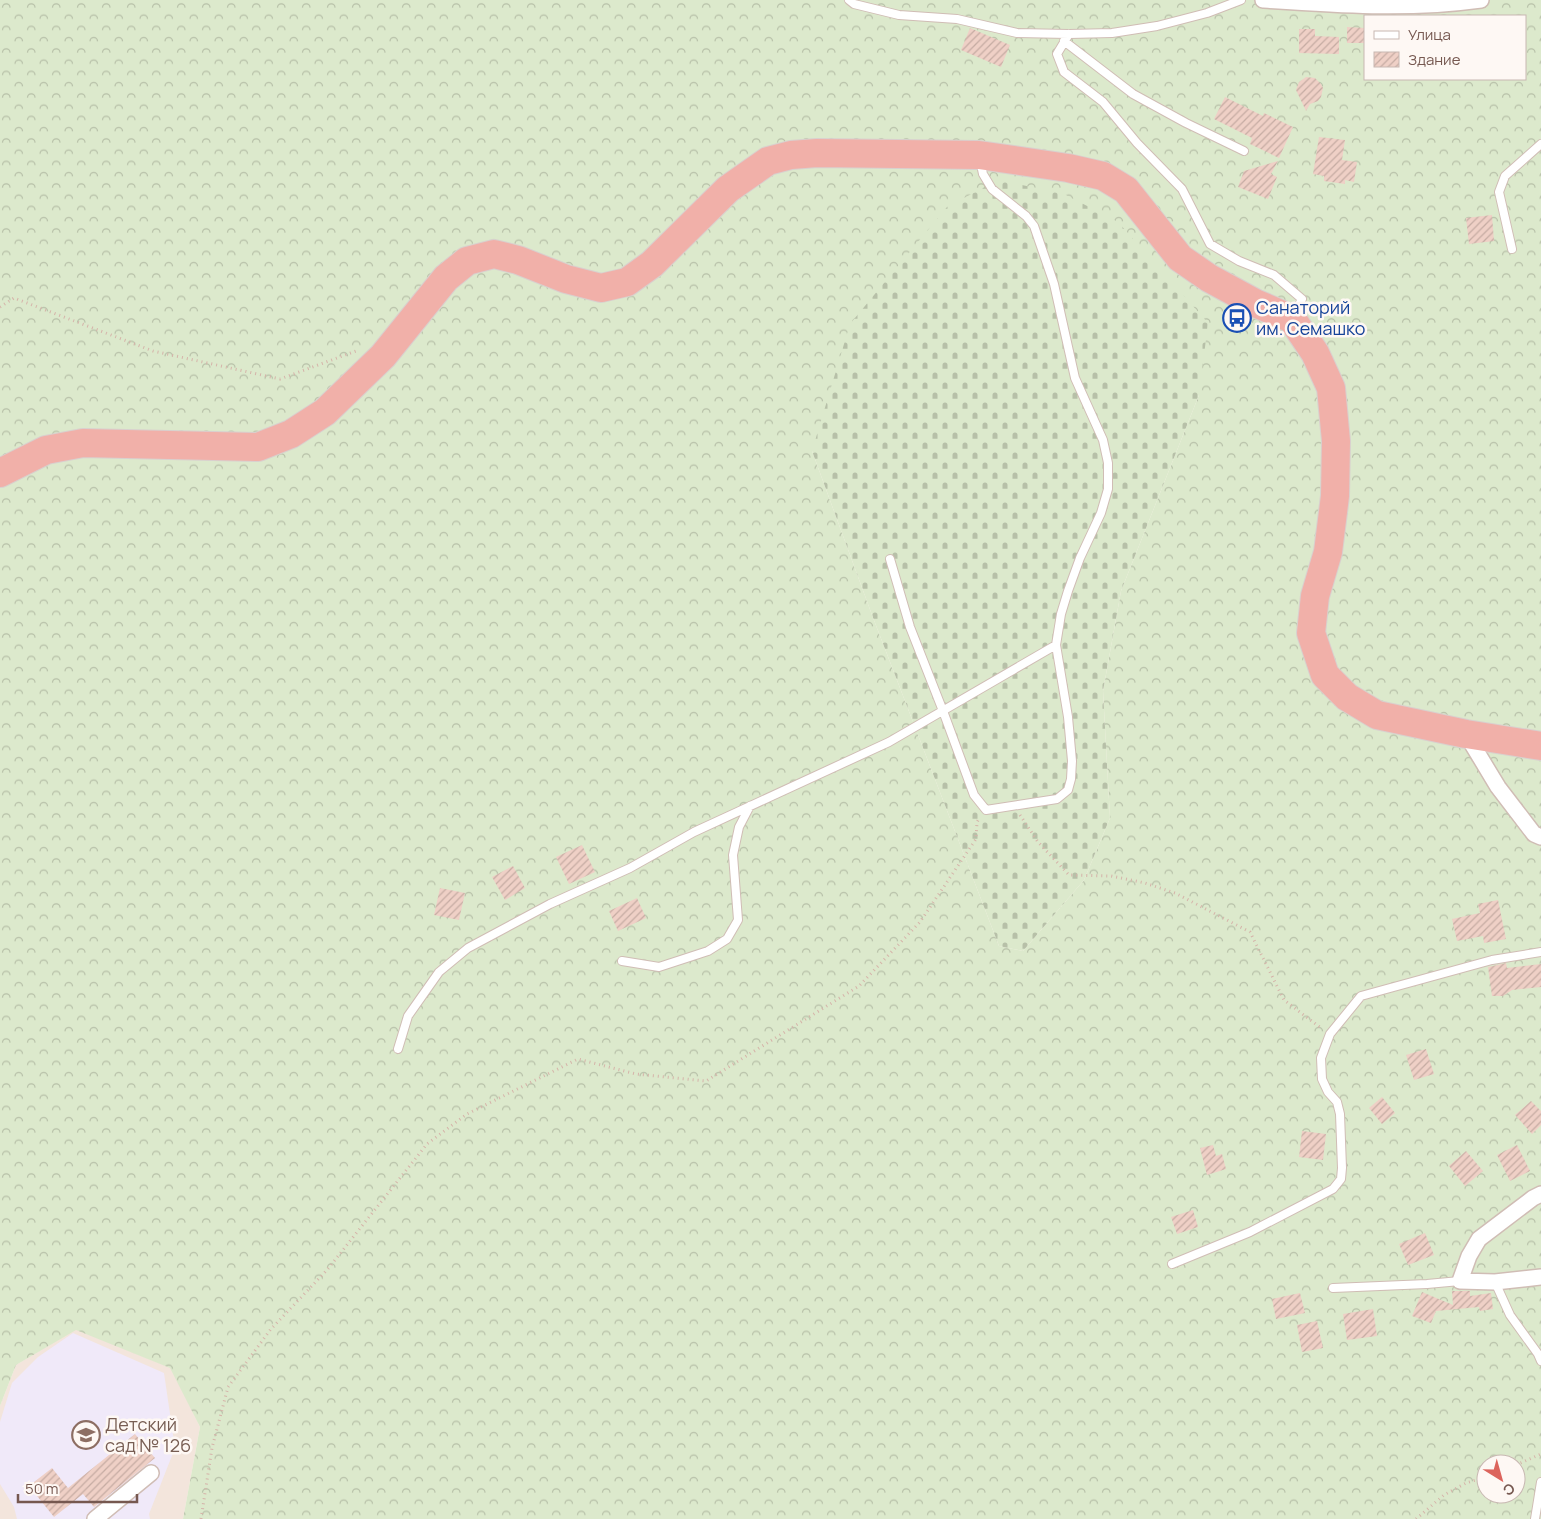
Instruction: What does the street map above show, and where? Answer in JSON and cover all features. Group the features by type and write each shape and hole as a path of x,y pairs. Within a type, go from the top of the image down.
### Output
{"highway":[{"path":"0,473 46,450 83,443 258,448 292,434 325,412 376,363 446,278 467,261 494,254 518,260 566,280 601,288 627,282 652,264 728,189 768,161 791,155 817,153 979,155 1068,168 1103,176 1126,190 1180,258 1209,278 1255,303 1292,319 1315,353 1331,388 1336,441 1335,496 1328,552 1315,596 1311,633 1326,675 1347,697 1377,715 1466,734 1541,746"}],"street":[{"path":"1263,0 1354,6 1445,5 1481,0"},
{"path":"1466,734 1498,787 1534,834 1541,836"},
{"path":"1541,1194 1479,1238 1469,1256 1460,1281 1495,1282 1541,1277"},
{"path":"95,1519 151,1473"}],"lane":[{"path":"849,0 854,4 900,15 957,19 1017,33 1066,38 1157,26 1207,13 1241,0"},
{"path":"1066,38 1133,94 1186,123 1244,151"},
{"path":"1066,38 1057,54 1064,72 1103,102 1137,143 1182,189 1210,244 1239,261 1274,275 1302,299 1292,319"},
{"path":"1512,249 1499,192 1506,176 1541,144"},
{"path":"890,559 910,627 974,795 986,810 1057,798 1068,790 1072,761 1068,717 1056,645 1060,614 1068,590 1080,558 1101,513 1108,489 1108,463 1103,440 1075,378 1054,284 1034,226 1026,216 992,189 983,174 979,155"},
{"path":"398,1048 408,1016 439,972 468,948 550,904 630,868 694,832 889,742 1056,645"},
{"path":"622,961 659,967 708,951 727,939 738,920 733,855 739,827 750,806"},
{"path":"1172,1264 1250,1232 1333,1189 1340,1179 1342,1168 1340,1114 1337,1102 1328,1092 1322,1079 1321,1058 1330,1034 1361,996 1492,960 1541,952"},
{"path":"1333,1288 1460,1281"},
{"path":"1495,1282 1510,1315 1538,1354 1541,1362"},
{"path":"1535,1519 1541,1482"}],"path":[{"path":"0,307 14,298 152,351 280,379 364,348"},
{"path":"1014,806 1038,842 1069,875 1111,876 1145,882 1175,893 1250,932 1284,1000 1330,1034"},
{"path":"201,1519 212,1448 228,1388 270,1329 327,1270 427,1144 467,1114 578,1059 636,1074 706,1081 859,986 920,922 976,839 977,822 986,810"},
{"path":"1526,1461 1541,1454"},
{"path":"1416,1519 1444,1495 1466,1483 1476,1480"}],"shaded area":[{"name":"Детский сад № 126","path":"76,1329 171,1368 200,1427 183,1519 0,1519 0,1406 16,1365"},
{"name":"Детский сад № 126","path":"73,1333 164,1373 175,1448 149,1514 150,1519 17,1519 14,1507 0,1484 0,1422 12,1383 38,1357"}],"green space":[{"path":"0,0 1541,0 1541,1519 183,1519 200,1427 170,1368 76,1330 16,1365 0,1406","holes":["1199,395 1121,591 1103,691 1110,818 1084,880 1023,951 999,946 872,615 812,451"]},
{"path":"998,180 1064,194 1118,222 1208,323 1199,395 1121,591 1103,691 1110,818 1084,880 1023,951 999,946 872,615 812,451 850,324 947,207"}],"building":[{"path":"1347,27 1364,28 1364,43 1347,43"},
{"path":"970,28 1010,45 1001,67 961,50"},
{"path":"1299,29 1315,29 1315,36 1339,37 1339,54 1299,53"},
{"path":"1306,77 1315,78 1323,88 1321,97 1318,101 1310,104 1306,111 1296,90 1299,82"},
{"path":"1225,97 1263,116 1264,113 1293,127 1279,158 1250,144 1252,138 1214,119"},
{"path":"1319,137 1345,140 1342,160 1357,162 1354,182 1345,180 1345,184 1324,181 1324,176 1313,174"},
{"path":"1278,161 1271,174 1277,177 1268,199 1238,187 1244,171"},
{"path":"1492,215 1494,241 1469,244 1466,218"},
{"path":"582,845 595,872 569,884 556,857"},
{"path":"513,866 525,888 505,900 492,877"},
{"path":"440,888 465,893 459,920 434,915"},
{"path":"637,898 646,918 618,931 609,911"},
{"path":"1498,900 1506,939 1484,943 1483,936 1457,941 1452,919 1480,913 1478,904"},
{"path":"1506,963 1507,968 1541,964 1541,987 1512,990 1503,996 1492,996 1488,967"},
{"path":"1426,1049 1434,1074 1414,1080 1406,1055"},
{"path":"1382,1097 1395,1113 1382,1124 1369,1108"},
{"path":"1531,1101 1541,1111 1541,1125 1532,1134 1515,1115"},
{"path":"1302,1131 1326,1134 1323,1160 1299,1157"},
{"path":"1213,1145 1216,1156 1222,1154 1226,1169 1207,1175 1200,1148"},
{"path":"1517,1145 1530,1171 1510,1181 1497,1155"},
{"path":"1466,1151 1483,1171 1465,1186 1449,1166"},
{"path":"1193,1210 1198,1227 1177,1234 1171,1217"},
{"path":"1425,1233 1434,1255 1408,1265 1399,1244"},
{"path":"1452,1291 1470,1291 1470,1296 1491,1293 1493,1309 1480,1311 1479,1307 1436,1311 1431,1323 1412,1316 1422,1292 1453,1305"},
{"path":"1300,1293 1305,1313 1276,1319 1272,1299"},
{"path":"1373,1309 1377,1336 1347,1340 1343,1314"},
{"path":"1317,1321 1323,1348 1302,1352 1297,1325"},
{"path":"135,1434 155,1458 94,1507 83,1494 54,1517 29,1486 52,1468 68,1488"}],"place":[{"name":"Санаторий им. Семашко","path":"1237,318"},
{"name":"Детский сад № 126","path":"86,1435"}]}
